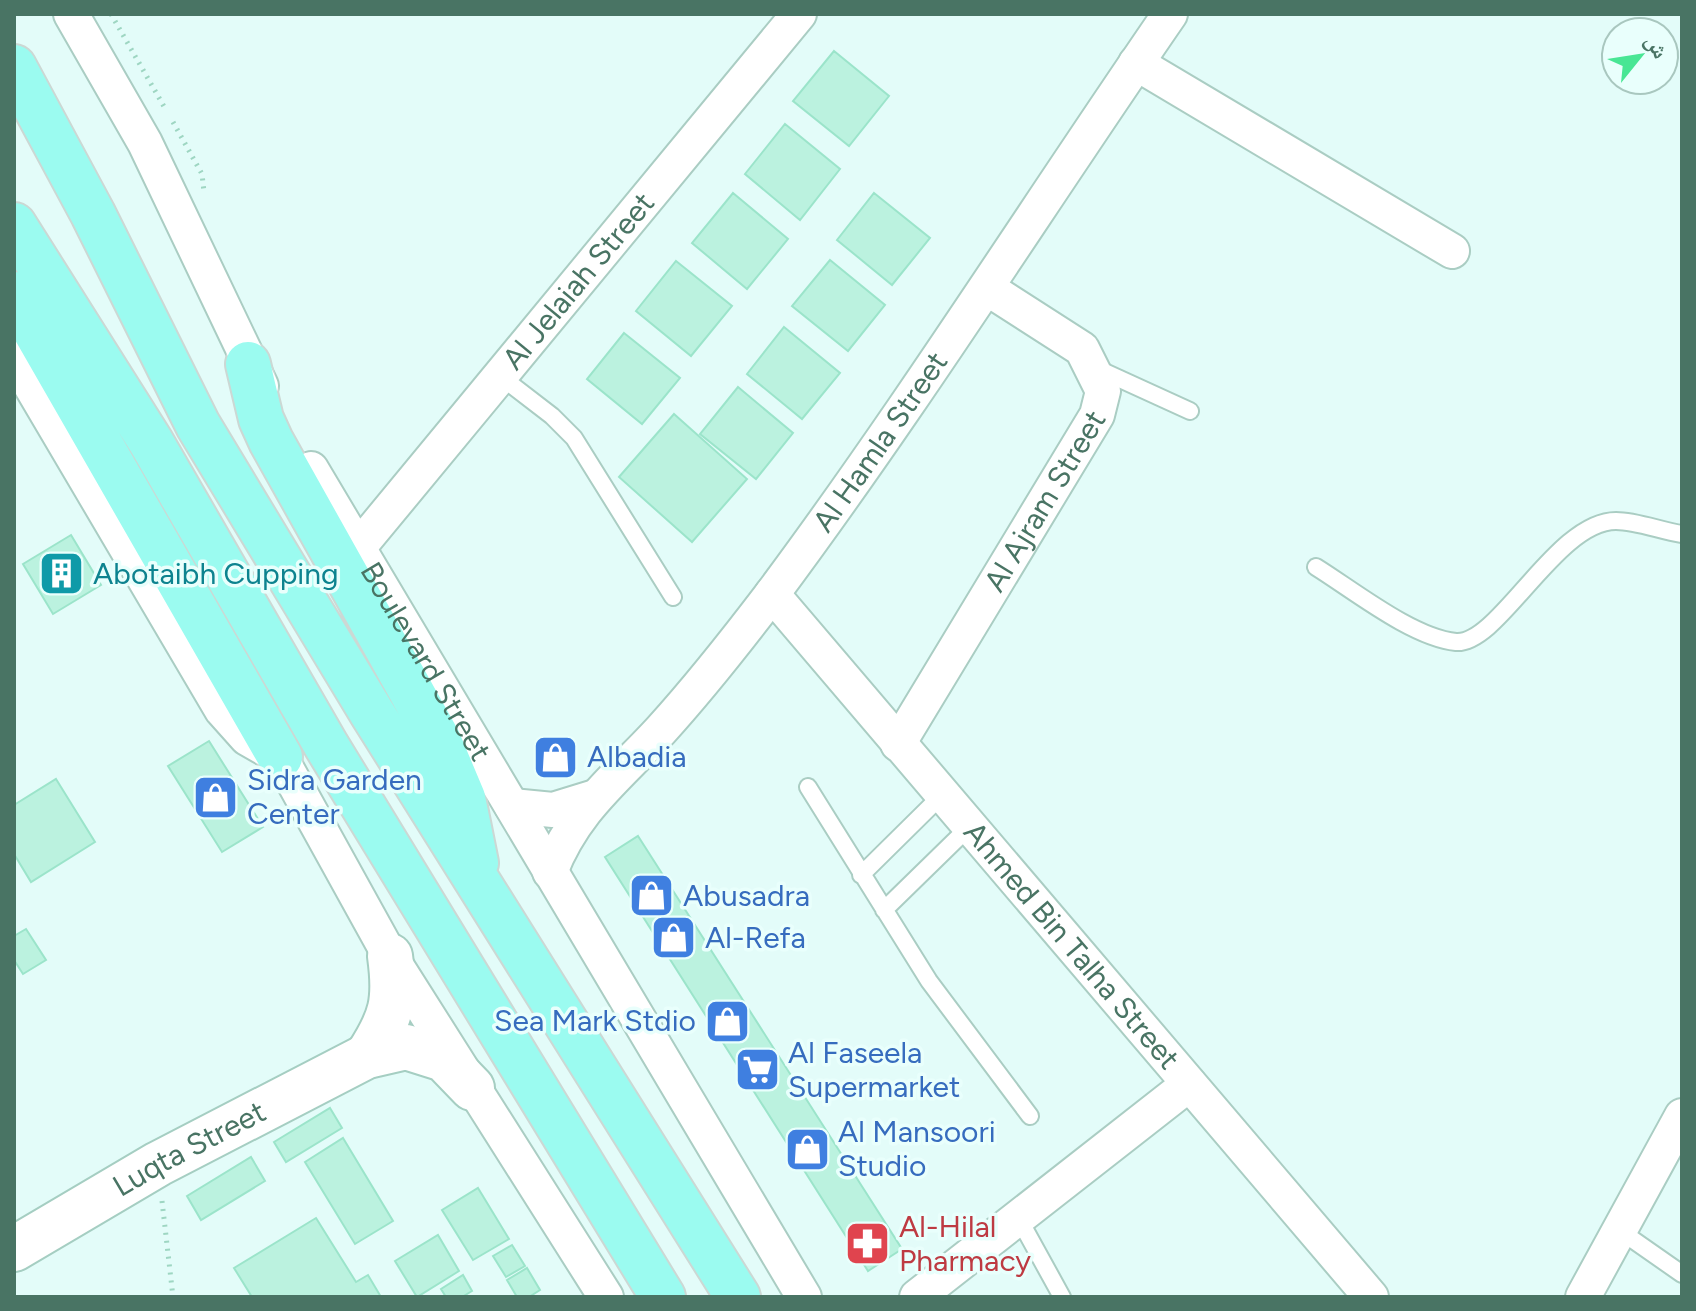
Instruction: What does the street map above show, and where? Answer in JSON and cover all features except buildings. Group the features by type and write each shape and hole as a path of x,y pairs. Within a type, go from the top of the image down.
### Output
{"main road":[{"path":"14,67 93,214 198,425 477,881 738,1297"},
{"path":"14,225 151,442 334,759 663,1297"},
{"path":"14,294 280,757"},
{"path":"248,364 261,419 271,441 452,769 471,829 477,881"}],"street":[{"name":"Boulevard Street","path":"71,14 145,143 248,364 804,1297"},
{"name":"Al Jelaiah Street","path":"358,548 799,14"},
{"name":"Al Hamla Street","path":"550,872 568,834 592,798 661,730 772,594 987,288 1170,14"},
{"path":"1136,63 1452,251"},
{"name":"Al Ajram Street","path":"898,744 1097,415 1103,391 1082,349 987,288"},
{"path":"14,357 222,710 247,738 280,757 390,956 606,1297"},
{"name":"Ahmed Bin Talha Street","path":"772,594 1371,1297"},
{"name":"Al Hamla Street","path":"512,806 553,810 592,798"},
{"path":"367,1056 387,1026 395,991 390,956"},
{"name":"Luqta Street","path":"14,1249 158,1164 367,1056 406,1047 444,1059 472,1088"},
{"path":"917,1297 1189,1084"},
{"path":"1583,1297 1682,1116"}],"lane":[{"path":"1093,367 1190,411"},
{"path":"500,376 552,416 574,438 673,597"},
{"path":"1316,567 1414,627 1454,642 1471,640 1528,586 1570,538 1615,520 1682,534"},
{"path":"808,787 929,981 1030,1116"},
{"path":"861,875 942,795"},
{"path":"884,910 969,827"},
{"path":"1018,1217 1062,1297"},
{"path":"1619,1230 1682,1274"}],"path":[{"path":"158,1164 173,1297"}],"place":[{"name":"Abotaibh Cupping","path":"62,574"},
{"name":"Albadia","path":"556,757"},
{"name":"Sidra Garden Center","path":"216,797"},
{"name":"Abusadra","path":"652,896"},
{"name":"Al-Refa","path":"674,938"},
{"name":"Sea Mark Stdio","path":"727,1021"},
{"name":"Al Faseela Supermarket","path":"757,1070"},
{"name":"Al Mansoori Studio","path":"807,1149"},
{"name":"Al-Hilal Pharmacy","path":"868,1244"}]}
